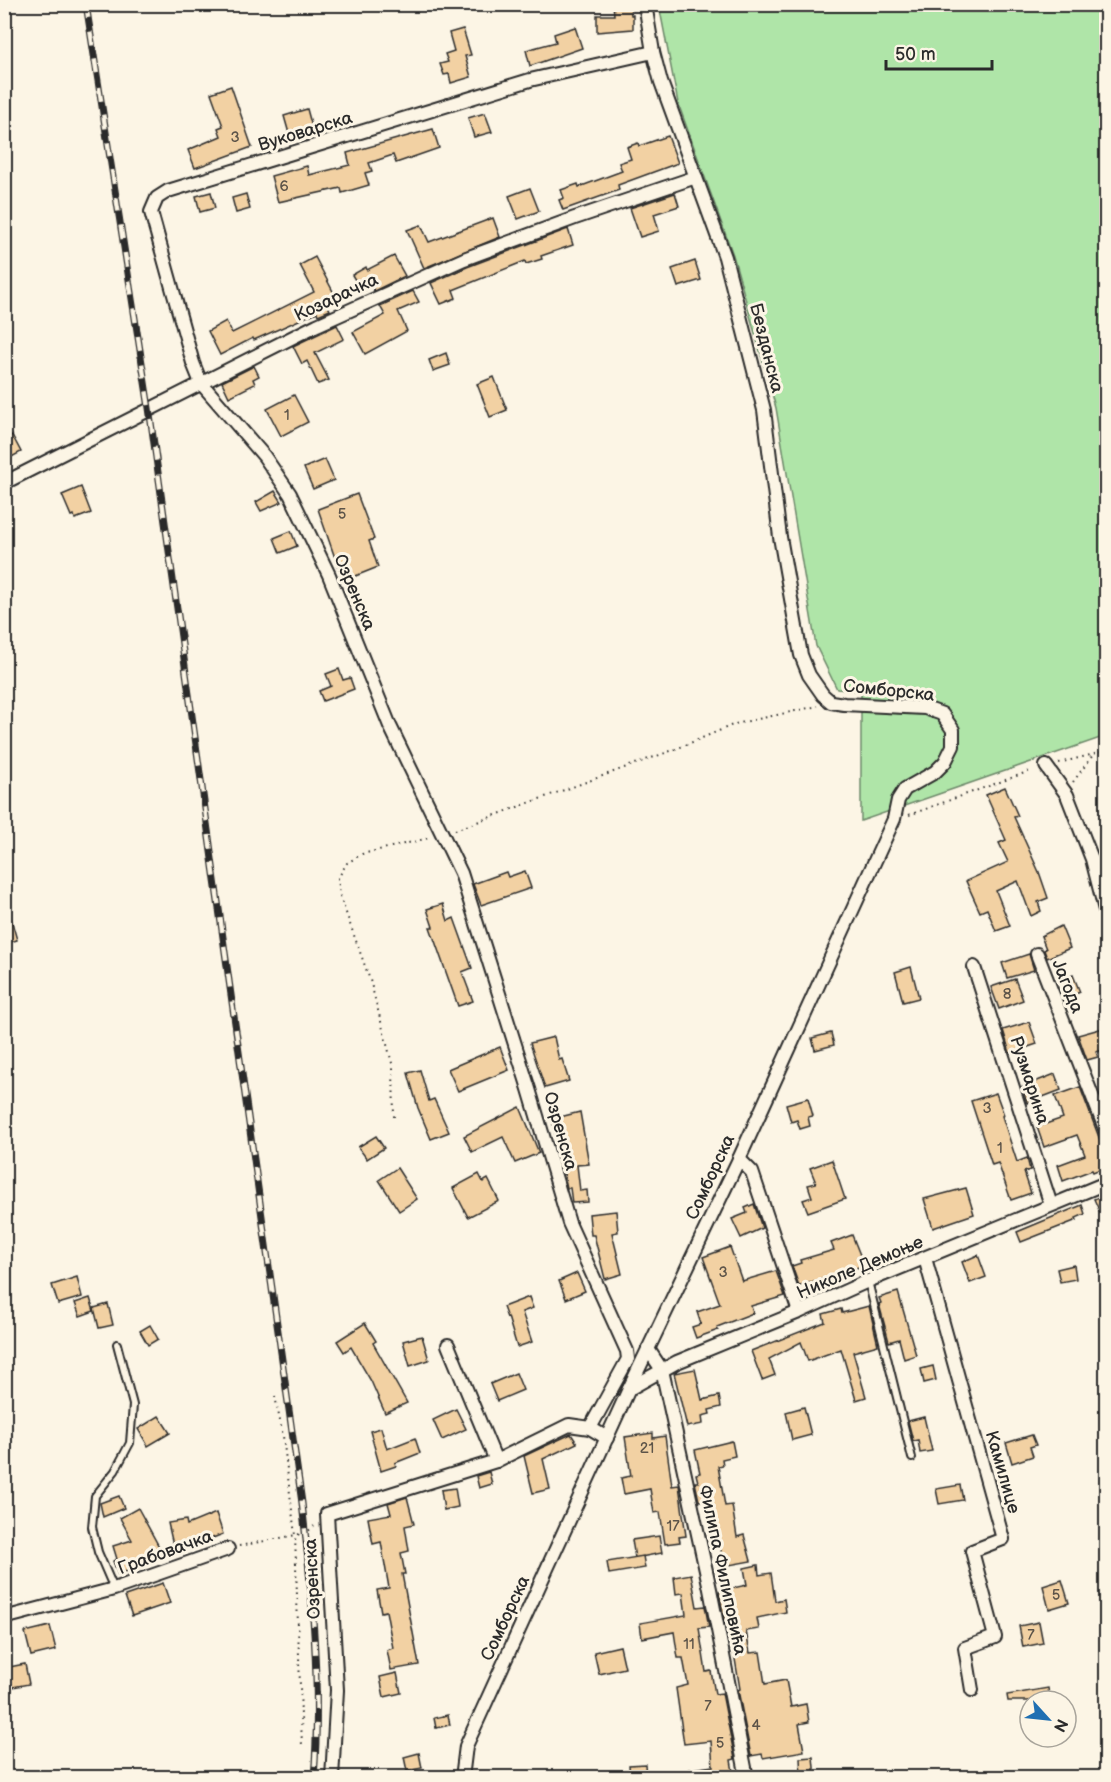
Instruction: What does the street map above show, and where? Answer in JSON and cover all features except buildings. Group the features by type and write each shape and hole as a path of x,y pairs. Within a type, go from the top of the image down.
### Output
{"street":[{"name":"Безданска","path":"645,4 653,52 661,82 725,257 764,410 780,537 801,655 813,681 831,702"},
{"name":"Вуковарска","path":"201,383 193,363 151,212 157,198 168,191 530,80 653,52"},
{"name":"Козарачка","path":"4,483 317,325 464,259 574,218 696,177"},
{"name":"Озренска","path":"201,383 264,456 290,494 329,575 390,726 461,873 530,1089 569,1223 627,1351 628,1359 590,1428 569,1425 496,1461 327,1514 337,1690 332,1778"},
{"name":"Сомборска","path":"462,1778 466,1746 648,1349 739,1159 894,819 898,800 905,789 935,772 950,754 954,740 951,724 942,714 925,708 831,702"},
{"path":"1046,766 1067,795 1092,860 1107,914"},
{"name":"Јагода","path":"1036,954 1107,1131"},
{"name":"Рузмарина","path":"974,967 1051,1205"},
{"path":"739,1159 752,1172 800,1312"},
{"name":"Николе Демоње","path":"630,1389 662,1370 868,1281 1107,1183"},
{"name":"Камилице","path":"925,1258 1003,1539 972,1551 995,1637 965,1648 972,1690"},
{"path":"448,1345 496,1461"},
{"path":"648,1349 662,1370"},
{"name":"Филипа Филиповића","path":"662,1370 710,1590 747,1778"},
{"path":"590,1428 607,1438"},
{"name":"Грабовачка","path":"4,1618 114,1589 228,1549"}],"lane":[{"path":"868,1281 912,1458"},
{"name":"Грабовачка","path":"114,1589 98,1552 92,1527 96,1496 115,1471 130,1443 133,1405 117,1344"}],"path":[{"path":"394,1116 393,1067 370,980 339,896 338,878 347,863 362,854 441,835 676,749 735,724 814,708 831,702"},
{"path":"894,819 949,802 1017,775 1107,752"},
{"path":"1067,795 1080,770 1094,754"},
{"path":"275,1396 283,1436 295,1535 302,1747"},
{"path":"228,1549 306,1533 327,1514"}],"green space":[{"path":"659,5 1106,5 1106,736 861,821 861,691 837,689 816,646 776,408 733,255 678,103"}],"railway":[{"path":"86,4 149,408 302,1503 316,1675 314,1778"}]}
